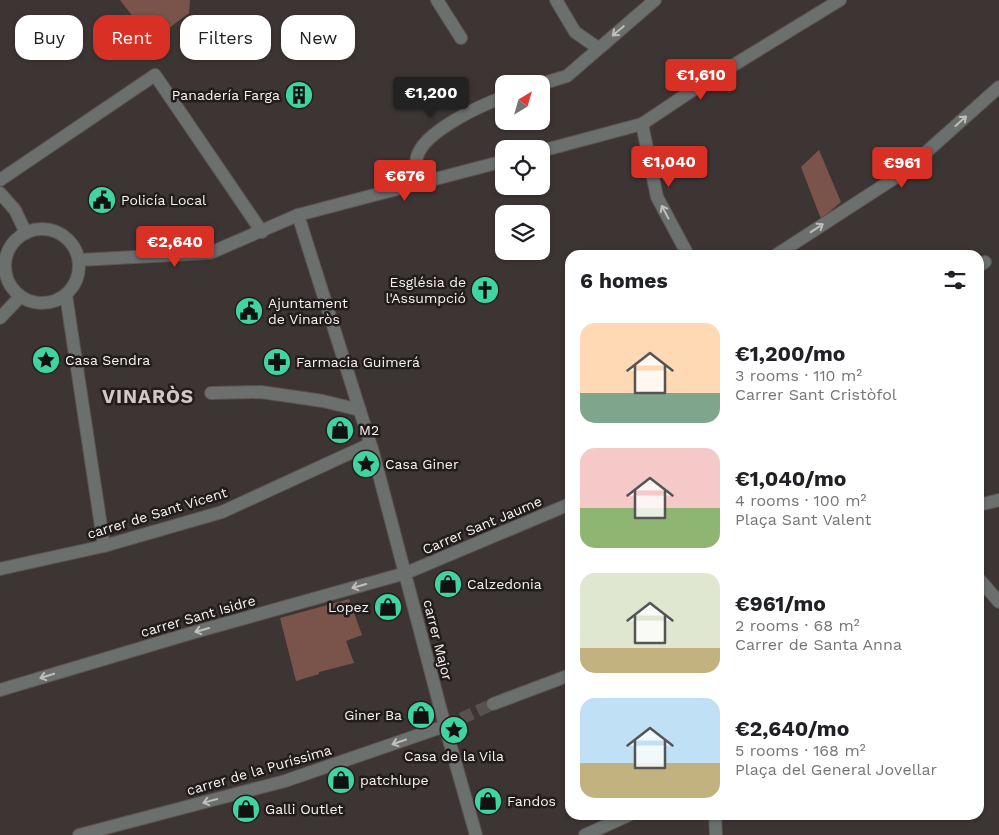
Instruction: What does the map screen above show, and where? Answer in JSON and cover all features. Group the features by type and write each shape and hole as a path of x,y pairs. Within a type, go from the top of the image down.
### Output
{"street":[{"path":"437,0 461,38"},
{"path":"556,0 575,32 598,48"},
{"path":"550,81 567,76 655,0"},
{"path":"550,149 642,124 696,88 840,0"},
{"path":"0,180 155,74 262,232"},
{"path":"784,250 904,172 999,87"},
{"path":"419,184 417,156 430,136 495,100"},
{"path":"642,124 657,196 685,250"},
{"path":"79,260 210,253 298,215 495,163"},
{"path":"0,193 15,210 26,233"},
{"name":"carrer Major","path":"298,215 372,448 445,726 476,835"},
{"path":"39,229 51,230 65,237 73,246 79,260 79,270 74,287 66,295 50,303 37,304 20,296 7,280 5,270 7,254 14,242 26,233 39,229"},
{"path":"66,295 104,546"},
{"path":"0,318 20,296"},
{"path":"211,393 261,392 323,401 360,410"},
{"name":"carrer de Sant Vicent","path":"0,569 104,546 222,512 372,448"},
{"path":"984,504 999,500"},
{"name":"Carrer Sant Jaume","path":"406,573 565,506"},
{"name":"carrer Sant Isidre","path":"0,690 195,632 406,573"},
{"path":"984,585 999,602"},
{"path":"493,704 565,676"},
{"name":"carrer de la Puríssima","path":"79,835 285,781 445,726"},
{"path":"585,835 618,820"},
{"path":"715,820 716,835"}],"shaded area":[{"path":"120,0 190,0 189,13 180,15 180,20 170,27 170,15 132,15"},
{"path":"819,150 841,202 821,219 801,167"},
{"path":"349,599 362,635 346,641 354,663 319,672 319,674 296,681 280,618"}],"tunnel":[{"path":"445,726 493,704"}],"place":[{"name":"Panadería Farga","path":"299,95"},
{"name":"Policía Local","path":"102,200"},
{"name":"Església de l'Assumpció","path":"485,290"},
{"name":"Ajuntament de Vinaròs","path":"249,311"},
{"name":"Casa Sendra","path":"46,360"},
{"name":"Farmacia Guimerá","path":"277,362"},
{"name":"M2","path":"340,430"},
{"name":"Casa Giner","path":"366,464"},
{"name":"Calzedonia","path":"448,584"},
{"name":"Lopez","path":"388,607"},
{"name":"Giner Ba","path":"421,715"},
{"name":"Casa de la Vila","path":"454,730"},
{"name":"patchlupe","path":"341,780"},
{"name":"Fandos","path":"488,801"},
{"name":"Galli Outlet","path":"246,809"}],"district":[{"name":"VINARÒS","path":"148,396"}]}
